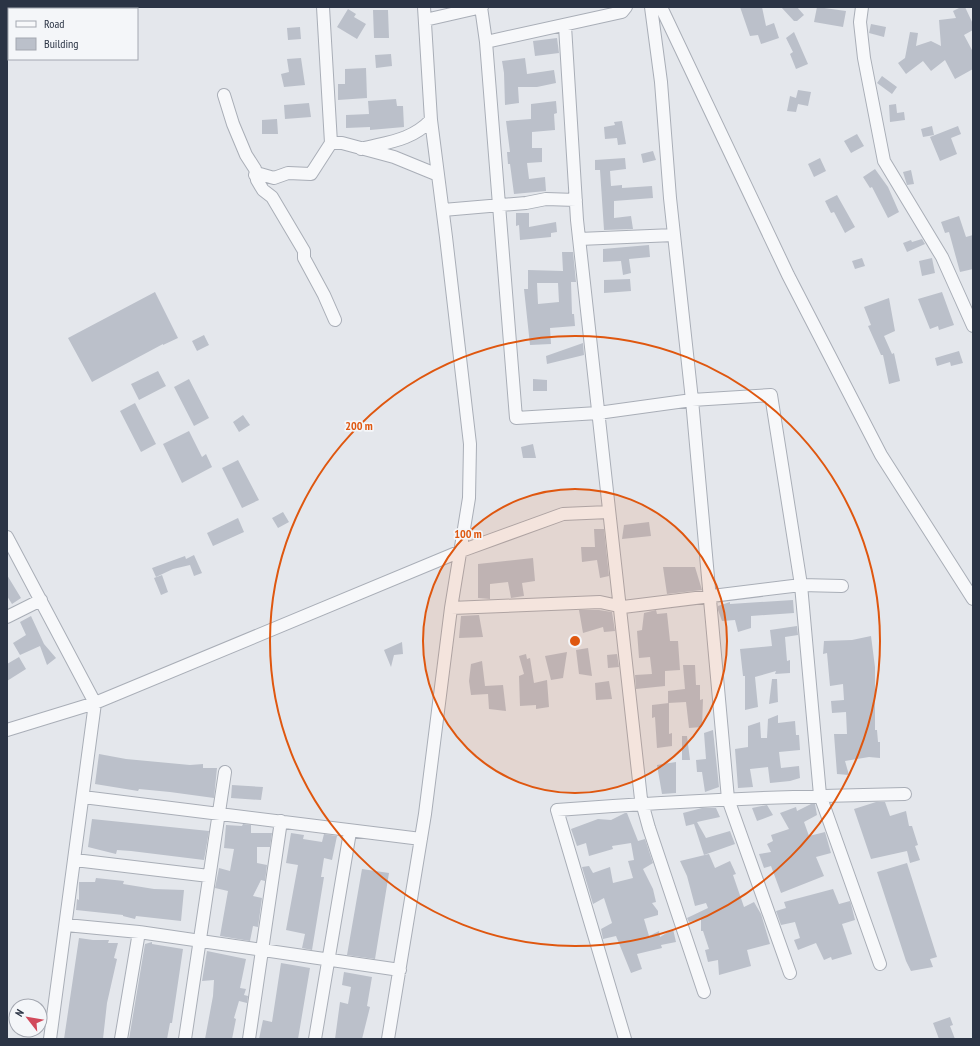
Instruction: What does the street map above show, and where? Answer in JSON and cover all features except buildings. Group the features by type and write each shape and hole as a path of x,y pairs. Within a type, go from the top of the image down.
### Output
{"street":[{"path":"256,175 260,174 274,178 288,173 311,174 331,143 323,7"},
{"path":"388,1039 421,839 451,608 469,498 470,444 431,120 424,7"},
{"path":"425,20 482,7 516,418 598,413 692,400 772,395 801,585 820,795 880,964"},
{"path":"486,42 565,26 622,12 626,7"},
{"path":"651,7 661,82 674,235 692,400 728,799 790,973"},
{"path":"661,7 788,275 880,455 973,599"},
{"path":"862,7 860,22 864,58 884,161 942,257 973,326"},
{"path":"565,26 579,240 618,606 642,803 704,992"},
{"path":"224,95 233,124 246,155 255,169 256,175 263,190 272,197 304,251 304,258 324,295 335,320"},
{"path":"360,149 404,139 419,131 431,120"},
{"path":"331,143 342,143 400,160 438,175"},
{"path":"443,210 526,203 546,199 576,200"},
{"path":"579,240 674,235"},
{"path":"7,730 95,703 461,551 563,514 609,512"},
{"path":"8,540 95,703 50,1039"},
{"path":"451,608 600,602 623,607 801,585 842,586"},
{"path":"7,617 41,600"},
{"path":"185,1039 225,772"},
{"path":"626,1039 557,810 642,803 728,799 820,795 905,794"},
{"path":"83,797 281,821 350,832 421,839"},
{"path":"249,1039 281,821"},
{"path":"315,1039 330,959 350,832"},
{"path":"75,860 209,876"},
{"path":"66,925 200,940 400,970"},
{"path":"121,1039 138,932"}]}
